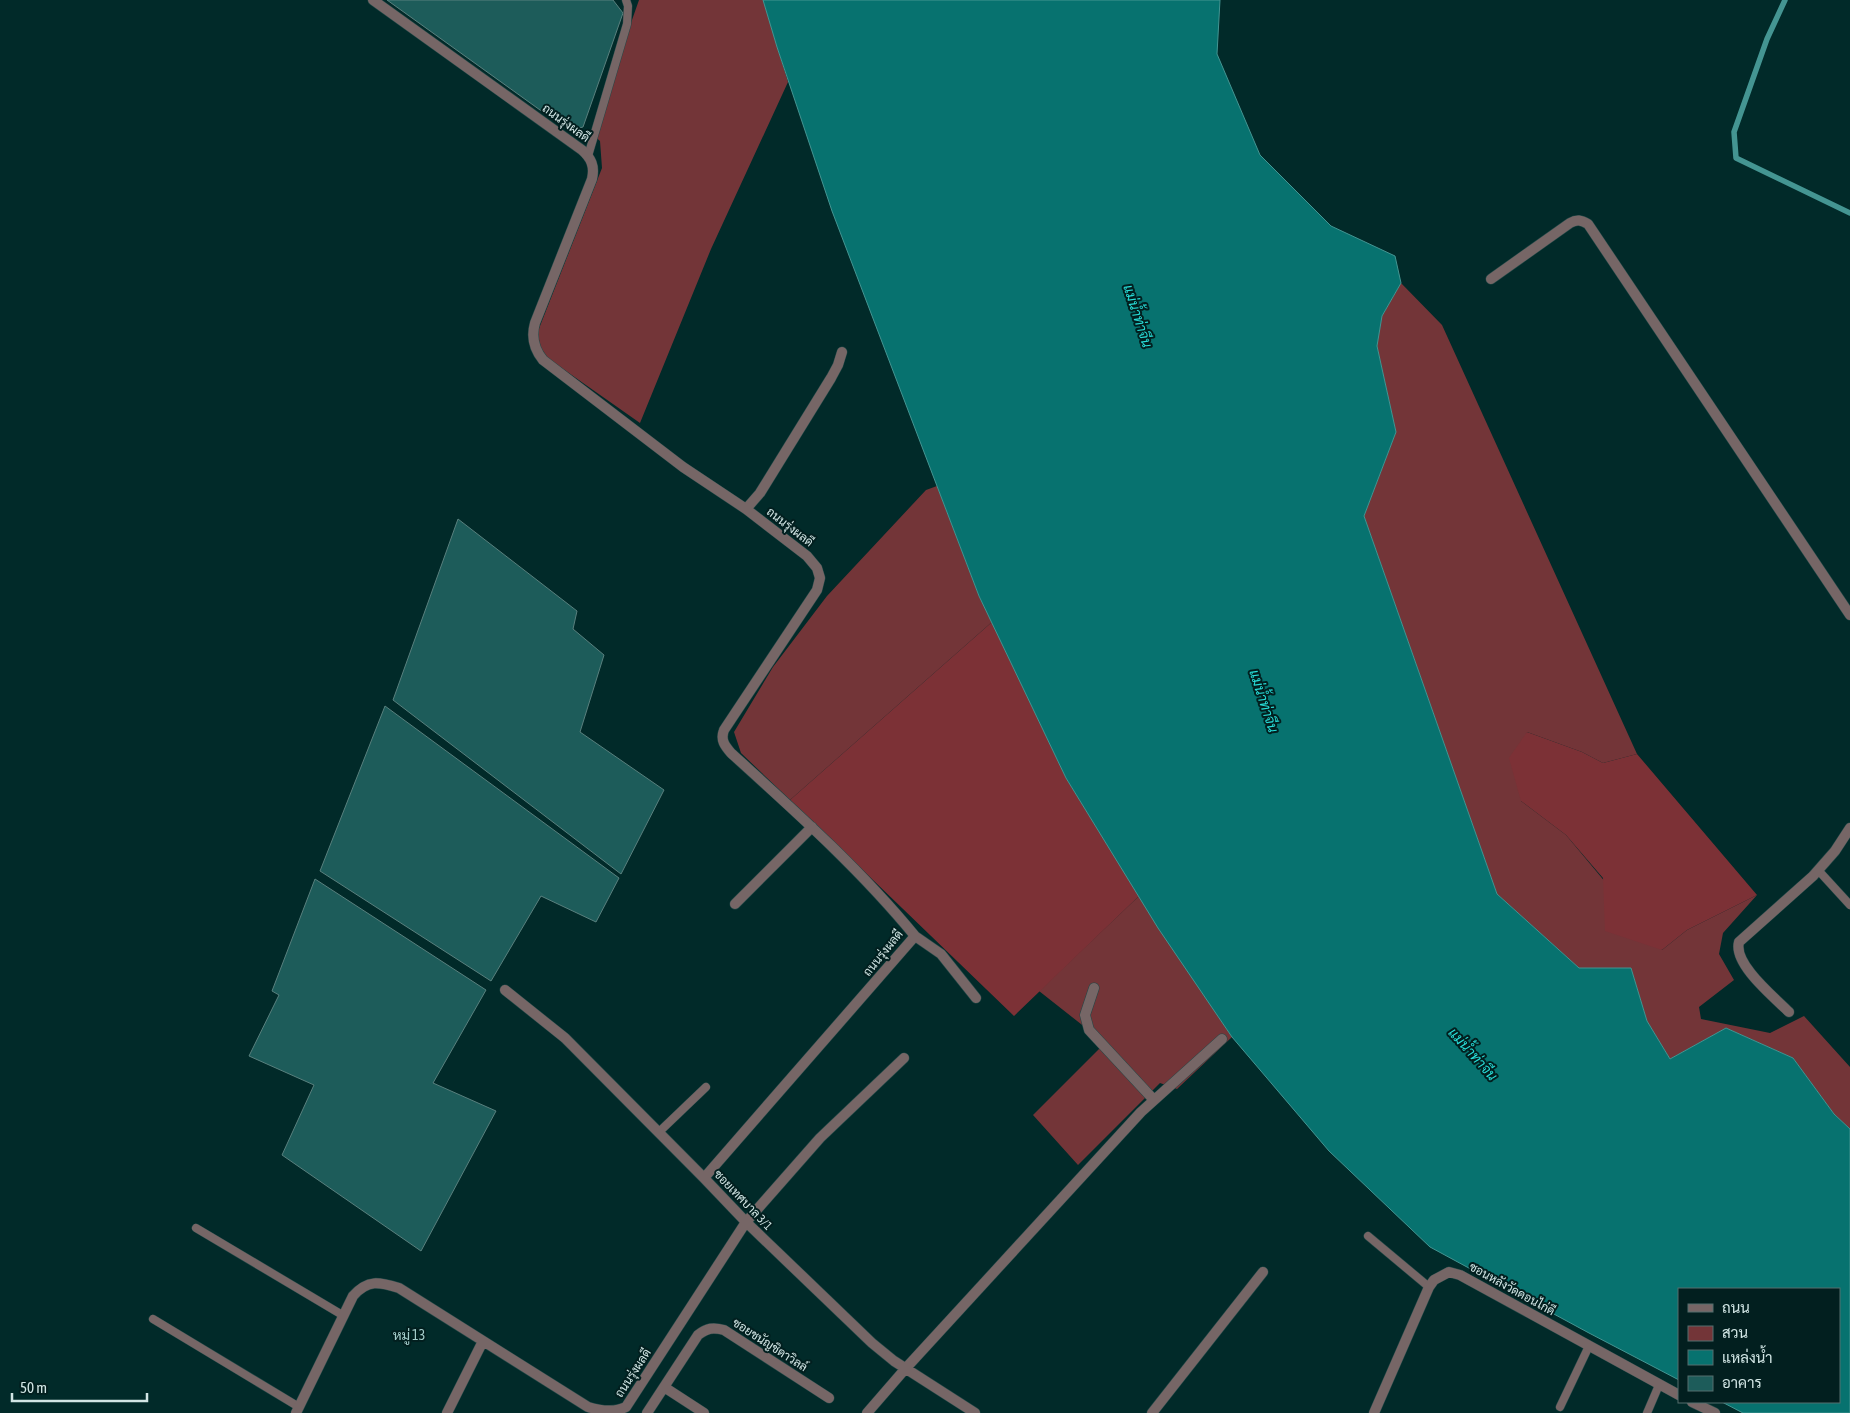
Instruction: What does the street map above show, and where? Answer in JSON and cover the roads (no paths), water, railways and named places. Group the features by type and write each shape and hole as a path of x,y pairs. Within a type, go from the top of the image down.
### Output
{"street":[{"name":"ถนนรุ่งผลดี","path":"373,0 588,156 593,169 592,179 533,330 534,344 543,360 683,467 746,509 811,560 817,568 820,578 817,590 724,730 724,745 812,827 901,919 915,936 704,1178"},
{"path":"1491,280 1570,223 1582,220 1588,224 1850,615"},
{"path":"746,509 760,493 831,378 842,352"},
{"path":"735,904 812,827"},
{"path":"1789,1012 1748,970 1738,953 1738,946 1744,936 1818,870 1835,851 1850,828"},
{"path":"915,936 941,954 976,998"},
{"path":"1094,988 1085,1015 1089,1030 1154,1100"},
{"name":"ซอยเทศบาล 3/1","path":"505,990 565,1038 746,1222 872,1343 906,1368 975,1413"},
{"path":"867,1413 1134,1119 1222,1039"},
{"name":"ถนนรุ่งผลดี","path":"298,1410 354,1296 361,1287 372,1283 384,1283 399,1288 588,1407 606,1413 621,1411 626,1407 746,1222 820,1138 904,1058"},
{"path":"1152,1413 1263,1272"},
{"name":"ซอนหลังวัดดอนไก่ดี","path":"1374,1413 1429,1287 1439,1276 1449,1272 1460,1275 1678,1394"},
{"name":"ซอยชนัญชิดาวิลล์","path":"647,1413 698,1336 703,1331 716,1327 724,1330 829,1398"},
{"path":"447,1413 483,1341"},
{"path":"664,1387 704,1413"},
{"path":"1694,1403 1715,1413"}],"lane":[{"path":"588,156 627,24 628,6 626,0"},
{"path":"1818,870 1850,905"},
{"path":"659,1132 706,1086"},
{"path":"196,1228 344,1316"},
{"path":"1368,1236 1429,1287"},
{"path":"153,1319 298,1410"},
{"path":"1560,1407 1589,1346"},
{"path":"1647,1413 1659,1385"}],"water":[{"name":"แม่น้ำท่าจีน","path":"763,0 1220,0 1217,54 1260,155 1331,226 1395,256 1401,283 1382,316 1377,346 1396,432 1364,516 1497,894 1579,968 1631,968 1647,1021 1670,1059 1726,1028 1793,1058 1834,1114 1850,1129 1850,1413 1743,1413 1724,1403 1840,1403 1840,1288 1678,1288 1678,1379 1430,1247 1329,1151 1232,1037 1158,928 1066,778 979,596 832,211"}],"waterway":[{"path":"1785,0 1767,39 1734,132 1736,158 1850,213"}],"district":[{"name":"หมู่ 13","path":"409,1335"}]}
